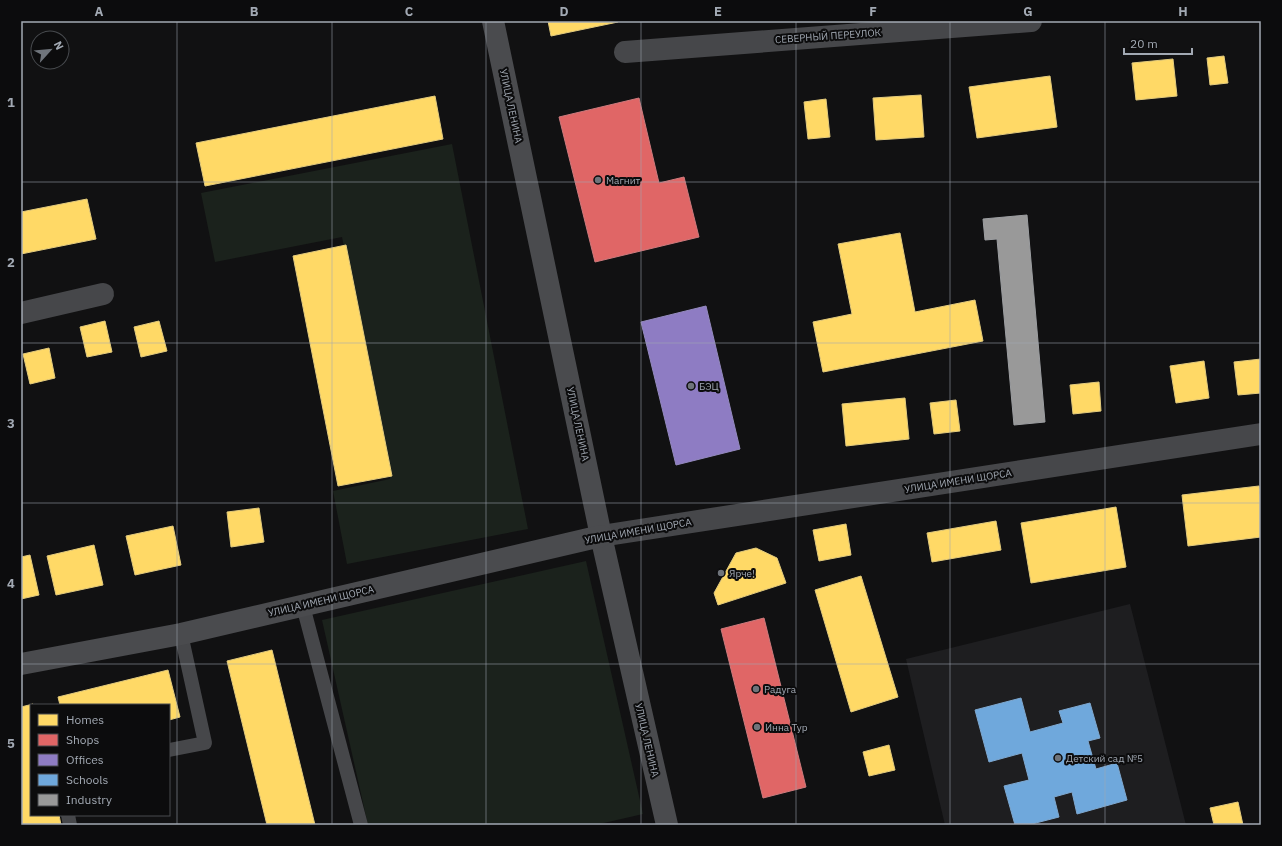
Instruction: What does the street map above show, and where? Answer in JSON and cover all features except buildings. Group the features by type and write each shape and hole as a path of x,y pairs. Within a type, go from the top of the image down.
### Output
{"main road":[{"name":"УЛИЦА ЛЕНИНА","path":"493,21 601,536 667,825"},
{"name":"УЛИЦА ИМЕНИ ЩОРСА","path":"21,664 181,634 601,536"}],"street":[{"name":"СЕВЕРНЫЙ ПЕРЕУЛОК","path":"625,52 1031,21"},
{"path":"21,313 103,294"},
{"name":"УЛИЦА ИМЕНИ ЩОРСА","path":"601,536 1261,434"}],"lane":[{"path":"303,606 361,825"},
{"path":"170,750 205,742 181,634"}],"shaded area":[{"path":"452,144 528,529 347,564 333,491 390,479 342,237 215,262 201,193"},
{"path":"586,561 643,814 595,825 368,825 322,620"},
{"path":"1130,604 1186,825 945,825 906,659"}],"place":[{"name":"Магнит","path":"598,180"},
{"name":"БЭЦ","path":"691,386"},
{"name":"Ярче!","path":"721,573"},
{"name":"Радуга","path":"756,689"},
{"name":"Инна Тур","path":"757,727"},
{"name":"Детский сад №5","path":"1058,758"}]}
